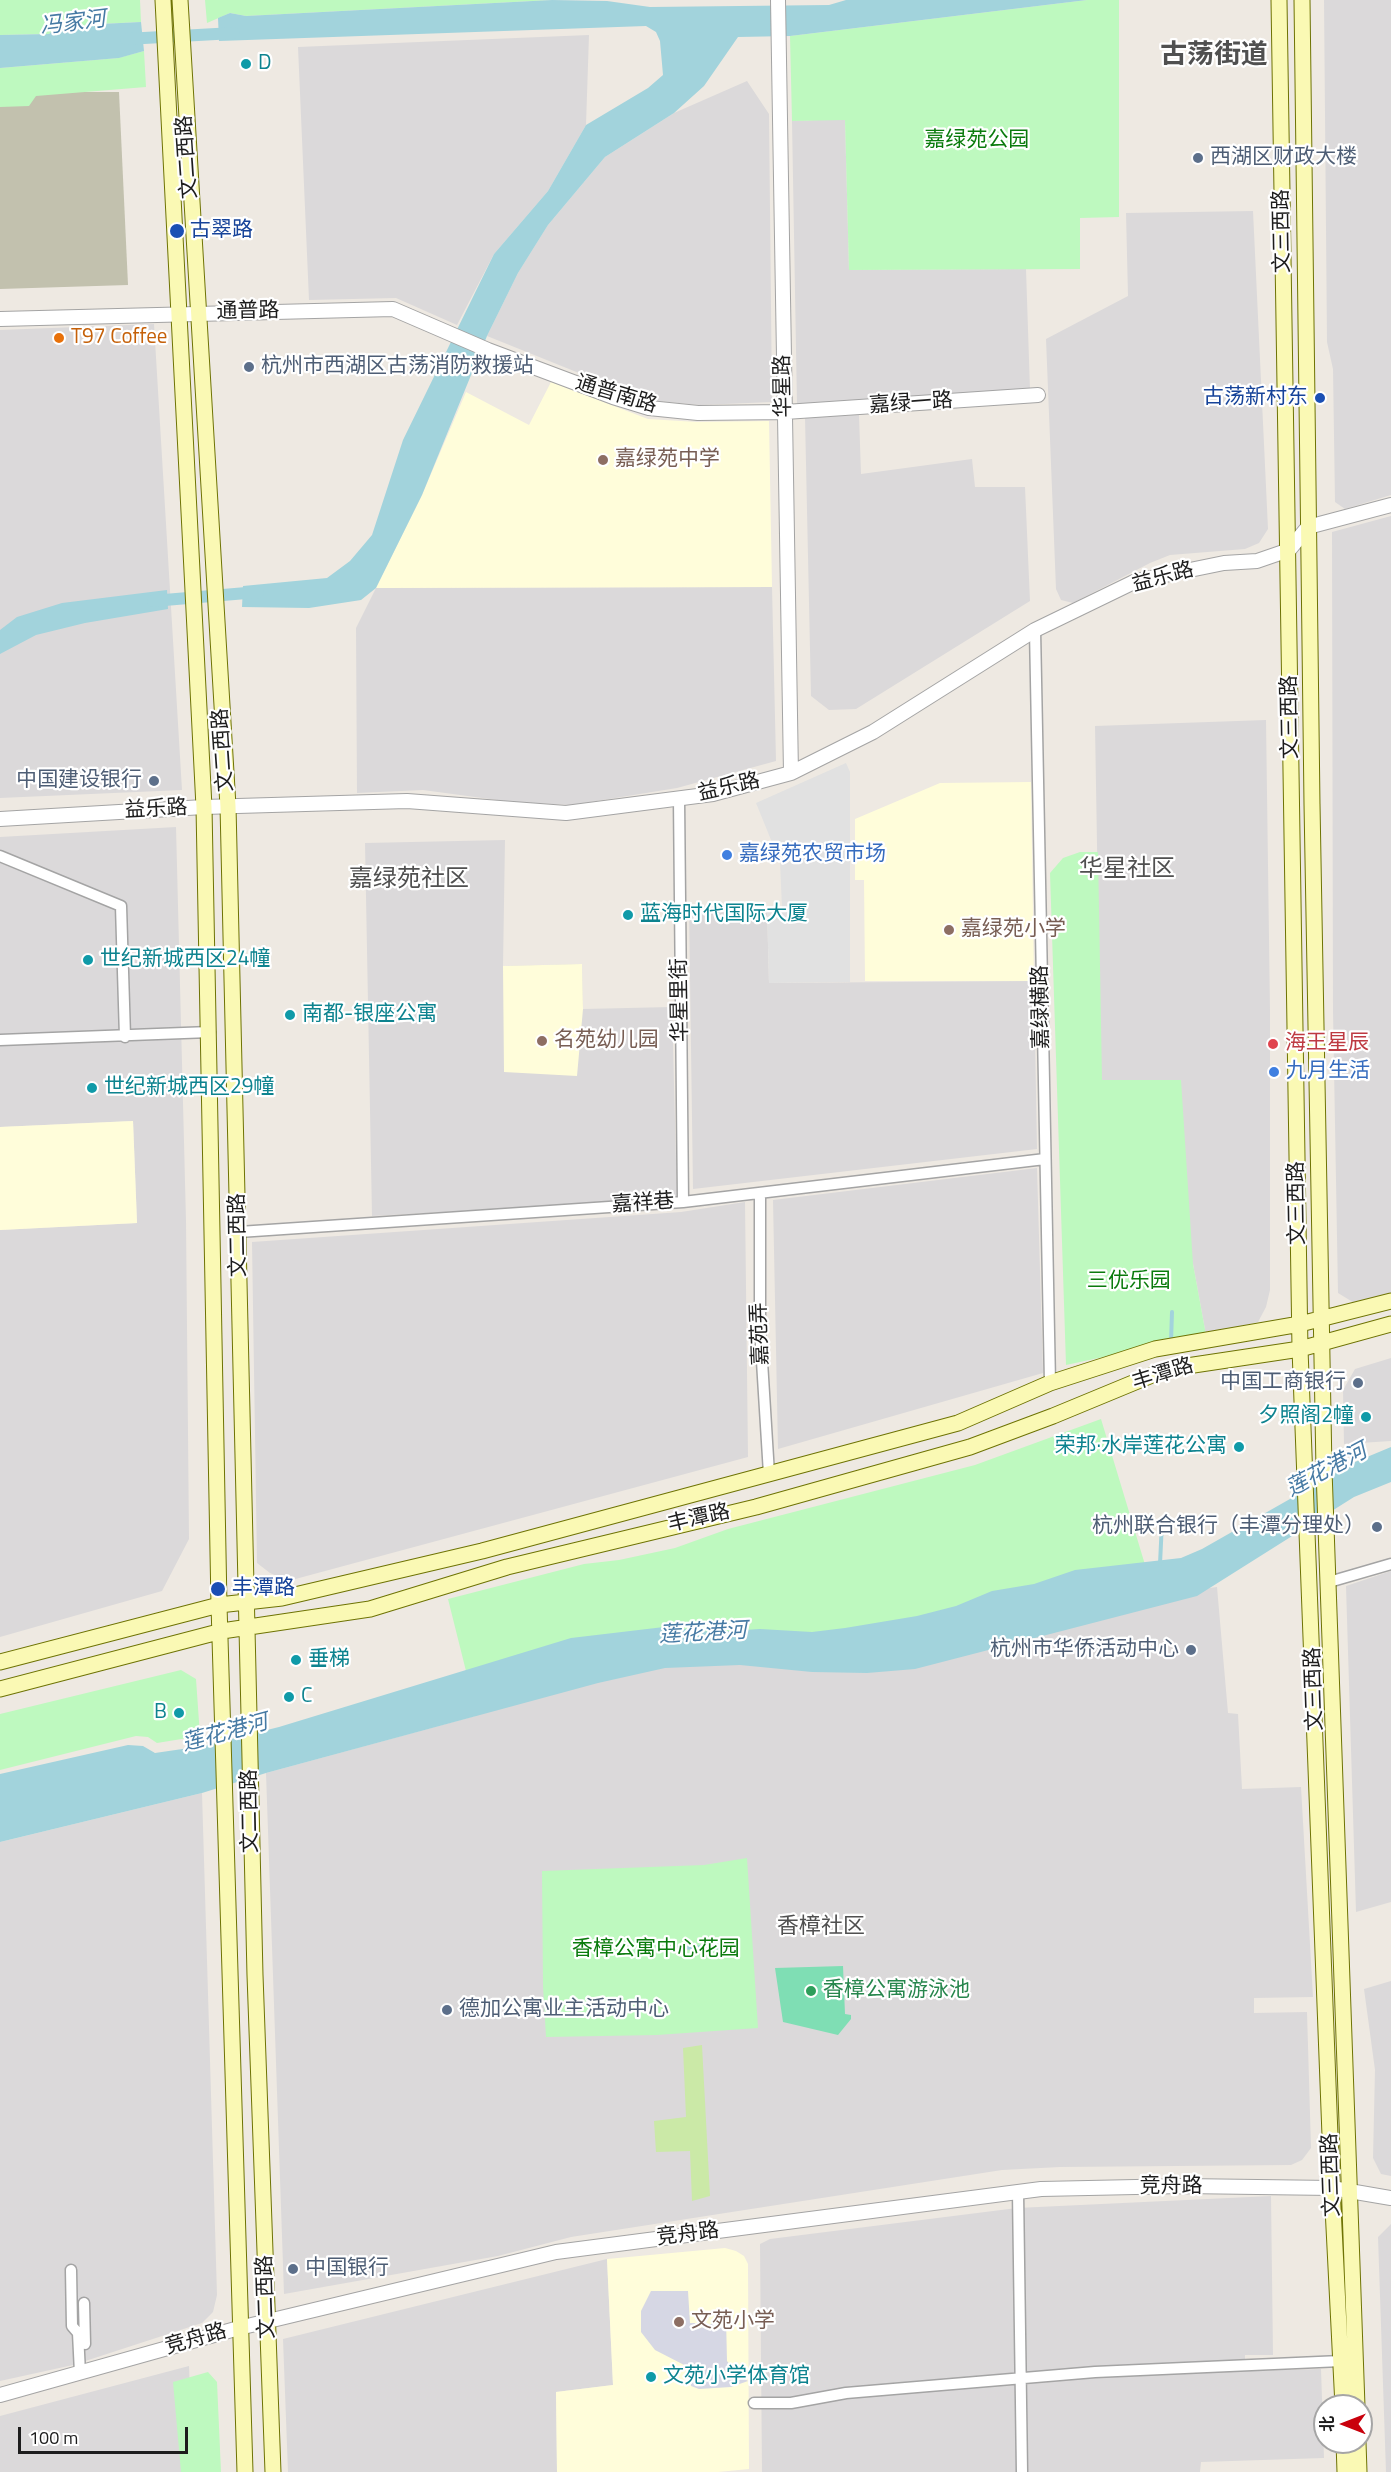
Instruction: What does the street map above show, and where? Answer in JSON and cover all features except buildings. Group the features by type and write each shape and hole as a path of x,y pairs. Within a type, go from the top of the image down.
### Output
{"main road":[{"name":"文二西路","path":"163,4 204,807 219,1605 222,1631 222,1721 245,2472"},
{"name":"文二西路","path":"180,5 182,71 228,806 246,1601 251,1712 250,1785 273,2472"},
{"name":"文三西路","path":"1279,8 1300,1348 1310,1541 1332,2188 1342,2394"},
{"name":"文三西路","path":"1302,8 1308,527 1324,1470 1356,2394"},
{"name":"丰潭路","path":"0,1662 219,1605 282,1598 375,1578 958,1424 1050,1383 1155,1349 1185,1342 1300,1324 1391,1300"},
{"name":"丰潭路","path":"0,1689 222,1631 370,1609 507,1567 661,1528 756,1507 970,1447 1158,1373 1187,1366 1300,1348 1391,1324"},
{"path":"1344,2454 1345,2472"},
{"path":"1358,2454 1359,2472"}],"street":[{"name":"华星路","path":"778,0 791,773"},
{"name":"通普路","path":"0,319 393,309 488,350"},
{"name":"通普南路","path":"488,350 613,397 649,408 698,413 785,412"},
{"name":"嘉绿一路","path":"785,412 1038,395"},
{"path":"1289,550 1308,527 1391,505"},
{"name":"益乐路","path":"0,819 204,807 407,801 566,813 713,794 791,773 873,732 1035,630 1136,580 1224,563 1257,561 1289,550"},
{"name":"嘉绿横路","path":"1035,630 1050,1383"},
{"name":"华星里街","path":"679,799 683,1202"},
{"path":"0,856 121,906 125,1037"},
{"path":"0,1040 210,1032"},
{"name":"嘉祥巷","path":"239,1232 683,1202 1045,1159"},
{"name":"嘉苑弄","path":"760,1193 760,1329 769,1474"},
{"path":"1329,1582 1391,1564"},
{"name":"竞舟路","path":"0,2395 239,2328 556,2252 1018,2192 1183,2186 1332,2188 1391,2198"},
{"path":"1018,2192 1022,2472"},
{"path":"71,2271 72,2326 78,2333 83,2372"},
{"path":"83,2372 84,2303"},
{"path":"754,2403 790,2403 846,2393 1095,2372 1341,2361"}],"shaded area":[{"path":"1324,0 1391,0 1391,495 1345,509 1335,502 1333,369 1327,342"},
{"path":"589,35 586,125 548,191 494,254 457,325 396,298 309,300 298,47"},
{"path":"747,81 769,114 772,402 700,405 646,400 487,336 518,273 548,225 605,157 674,113"},
{"path":"0,92 119,92 128,285 0,289"},
{"path":"845,119 849,270 1026,269 1030,390 797,405 792,121"},
{"path":"1253,211 1268,529 1259,543 1245,549 1170,555 1073,603 1061,600 1056,589 1046,339 1128,296 1126,213"},
{"path":"154,324 182,790 0,798 0,330"},
{"name":"嘉绿苑中学","path":"551,382 648,419 697,422 769,421 772,587 376,588 422,495 466,392 529,425"},
{"path":"859,415 861,474 972,459 975,487 1025,487 1030,601 856,709 829,710 811,696 805,417"},
{"path":"1391,516 1391,1295 1356,1304 1338,1293 1333,1011 1332,532"},
{"path":"772,587 776,761 677,788 572,805 512,802 423,790 357,793 356,628 376,588"},
{"path":"1266,720 1270,1011 1270,1290 1266,1307 1258,1322 1206,1335 1193,1264 1101,1080 1095,726"},
{"path":"846,763 850,772 850,982 769,983 767,907 782,907 780,862 756,803"},
{"name":"嘉绿苑小学","path":"1031,782 1034,981 865,981 864,880 855,880 855,819 940,783"},
{"path":"176,827 186,1221 189,1539 162,1591 0,1637 0,1230 137,1223 133,1121 0,1127 0,837"},
{"path":"505,840 503,966 582,964 583,1009 672,1007 677,1199 372,1216 365,843"},
{"path":"689,906 767,907 769,983 1034,981 1037,1149 693,1189"},
{"name":"名苑幼儿园","path":"582,964 583,1009 577,1076 504,1072 503,966"},
{"path":"133,1121 137,1223 0,1230 0,1127"},
{"path":"1037,1168 1043,1373 778,1449 773,1200"},
{"path":"745,1202 748,1457 288,1581 270,1573 257,1563 252,1242 681,1212"},
{"path":"1391,1358 1391,1441 1344,1444 1343,1390 1355,1369"},
{"path":"1391,1571 1391,1902 1356,1912 1346,1586"},
{"path":"1217,1587 1228,1713 1238,1714 1242,1789 1301,1787 1313,1997 1254,1998 1254,2013 1307,2012 1311,2148 1302,2160 1291,2165 1060,2167 1002,2170 571,2237 498,2256 284,2294 266,1773 475,1716 520,1690 685,1660"},
{"path":"202,1793 217,2295 213,2312 202,2323 73,2365 0,2381 0,1842"},
{"path":"1391,1981 1391,2176 1381,2174 1373,2158 1375,2070 1364,1989"},
{"path":"1271,2196 1273,2355 1245,2355 1245,2371 1321,2369 1322,2394 1313,2394 1313,2454 1324,2454 1324,2458 1201,2462 1200,2472 762,2472 760,2244 770,2239 1017,2208"},
{"path":"1391,2224 1391,2472 1386,2472 1378,2237"},
{"name":"文苑小学","path":"725,2248 744,2256 748,2264 749,2469 718,2472 557,2472 556,2392 613,2385 607,2259"},
{"path":"607,2259 613,2385 556,2392 557,2472 288,2472 283,2339"},
{"path":"651,2291 688,2291 690,2323 695,2323 698,2329 726,2318 727,2361 736,2373 748,2381 731,2387 699,2389 691,2386 690,2368 655,2350 641,2332 641,2311"},
{"path":"189,2366 193,2472 0,2472 0,2416"}],"green space":[{"path":"0,0 140,0 141,22 100,24 68,30 56,27 49,34 0,35"},
{"path":"205,0 552,0 246,16 230,13 207,23"},
{"name":"嘉绿苑公园","path":"1087,0 1119,0 1119,217 1080,218 1080,269 849,270 845,120 792,121 790,36"},
{"path":"144,51 146,87 36,96 29,106 0,107 0,68 118,58"},
{"name":"三优乐园","path":"1080,852 1098,852 1102,1080 1181,1080 1193,1264 1206,1335 1066,1365 1050,873 1063,858"},
{"path":"1101,1419 1146,1568 903,1630 468,1679 448,1599 584,1564 619,1560 675,1548 728,1529 975,1465"},
{"path":"181,1670 196,1679 200,1736 157,1743 148,1737 136,1736 0,1770 0,1714"},
{"name":"香樟公寓中心花园","path":"747,1858 758,2028 657,2035 546,2037 542,1871 704,1865"},
{"name":"香樟公寓游泳池","path":"843,1966 845,2014 851,2015 851,2019 838,2035 783,2022 775,1968"},
{"path":"702,2045 710,2196 692,2201 690,2151 656,2152 654,2121 686,2117 683,2048"},
{"path":"208,2372 217,2382 221,2472 181,2472 173,2382"}],"water":[{"path":"552,0 607,1 650,7 829,5 846,0 1087,0 790,36 738,37 704,86 674,113 605,157 548,225 518,273 487,336 422,495 376,588 361,600 309,608 242,607 243,586 327,578 350,561 372,535 403,440 494,254 548,191 586,125 648,88 663,75 660,41 656,32 646,26 219,41 218,18 230,13 246,16"},
{"path":"141,22 144,51 119,58 0,68 0,35 49,34 56,27 68,30 100,24"},
{"path":"167,590 168,609 85,623 36,635 0,654 0,630 17,617 62,603"},
{"name":"莲花港河","path":"1391,1447 1391,1482 1354,1497 1197,1596 915,1669 867,1673 812,1672 740,1665 665,1668 598,1683 266,1773 202,1793 0,1842 0,1774 128,1745 143,1746 155,1753 203,1746 279,1727 571,1638 664,1627 713,1632 760,1629 812,1632 845,1628 917,1616 956,1606 992,1591 1034,1584 1075,1570 1181,1558 1202,1549 1355,1462"}],"waterway":[{"name":"冯家河","path":"126,39 234,33"},
{"path":"153,601 258,592"},
{"path":"1171,1342 1172,1312"},
{"path":"1160,1564 1162,1522"},
{"path":"664,1948 722,1947"}],"place":[{"name":"D","path":"246,64"},
{"name":"西湖区财政大楼","path":"1198,158"},
{"name":"古翠路","path":"177,231"},
{"name":"T97 Coffee","path":"59,338"},
{"name":"杭州市西湖区古荡消防救援站","path":"249,367"},
{"name":"古荡新村东","path":"1320,398"},
{"name":"嘉绿苑中学","path":"603,460"},
{"name":"中国建设银行","path":"154,781"},
{"name":"嘉绿苑农贸市场","path":"727,855"},
{"name":"蓝海时代国际大厦","path":"628,915"},
{"name":"嘉绿苑小学","path":"949,930"},
{"name":"世纪新城西区24幢","path":"88,960"},
{"name":"南都-银座公寓","path":"290,1015"},
{"name":"名苑幼儿园","path":"542,1041"},
{"name":"海王星辰","path":"1273,1044"},
{"name":"九月生活","path":"1274,1072"},
{"name":"世纪新城西区29幢","path":"92,1088"},
{"name":"中国工商银行","path":"1358,1383"},
{"name":"夕照阁2幢","path":"1366,1417"},
{"name":"荣邦·水岸莲花公寓","path":"1239,1447"},
{"name":"杭州联合银行（丰潭分理处）","path":"1377,1527"},
{"name":"丰潭路","path":"218,1589"},
{"name":"杭州市华侨活动中心","path":"1191,1650"},
{"name":"垂梯","path":"296,1660"},
{"name":"C","path":"289,1697"},
{"name":"B","path":"179,1713"},
{"name":"香樟公寓游泳池","path":"811,1991"},
{"name":"德加公寓业主活动中心","path":"447,2010"},
{"name":"中国银行","path":"293,2269"},
{"name":"文苑小学","path":"679,2322"},
{"name":"文苑小学体育馆","path":"651,2377"}],"district":[{"name":"古荡街道","path":"1214,56"},
{"name":"华星社区","path":"1127,870"},
{"name":"嘉绿苑社区","path":"409,880"},
{"name":"香樟社区","path":"821,1928"}]}
